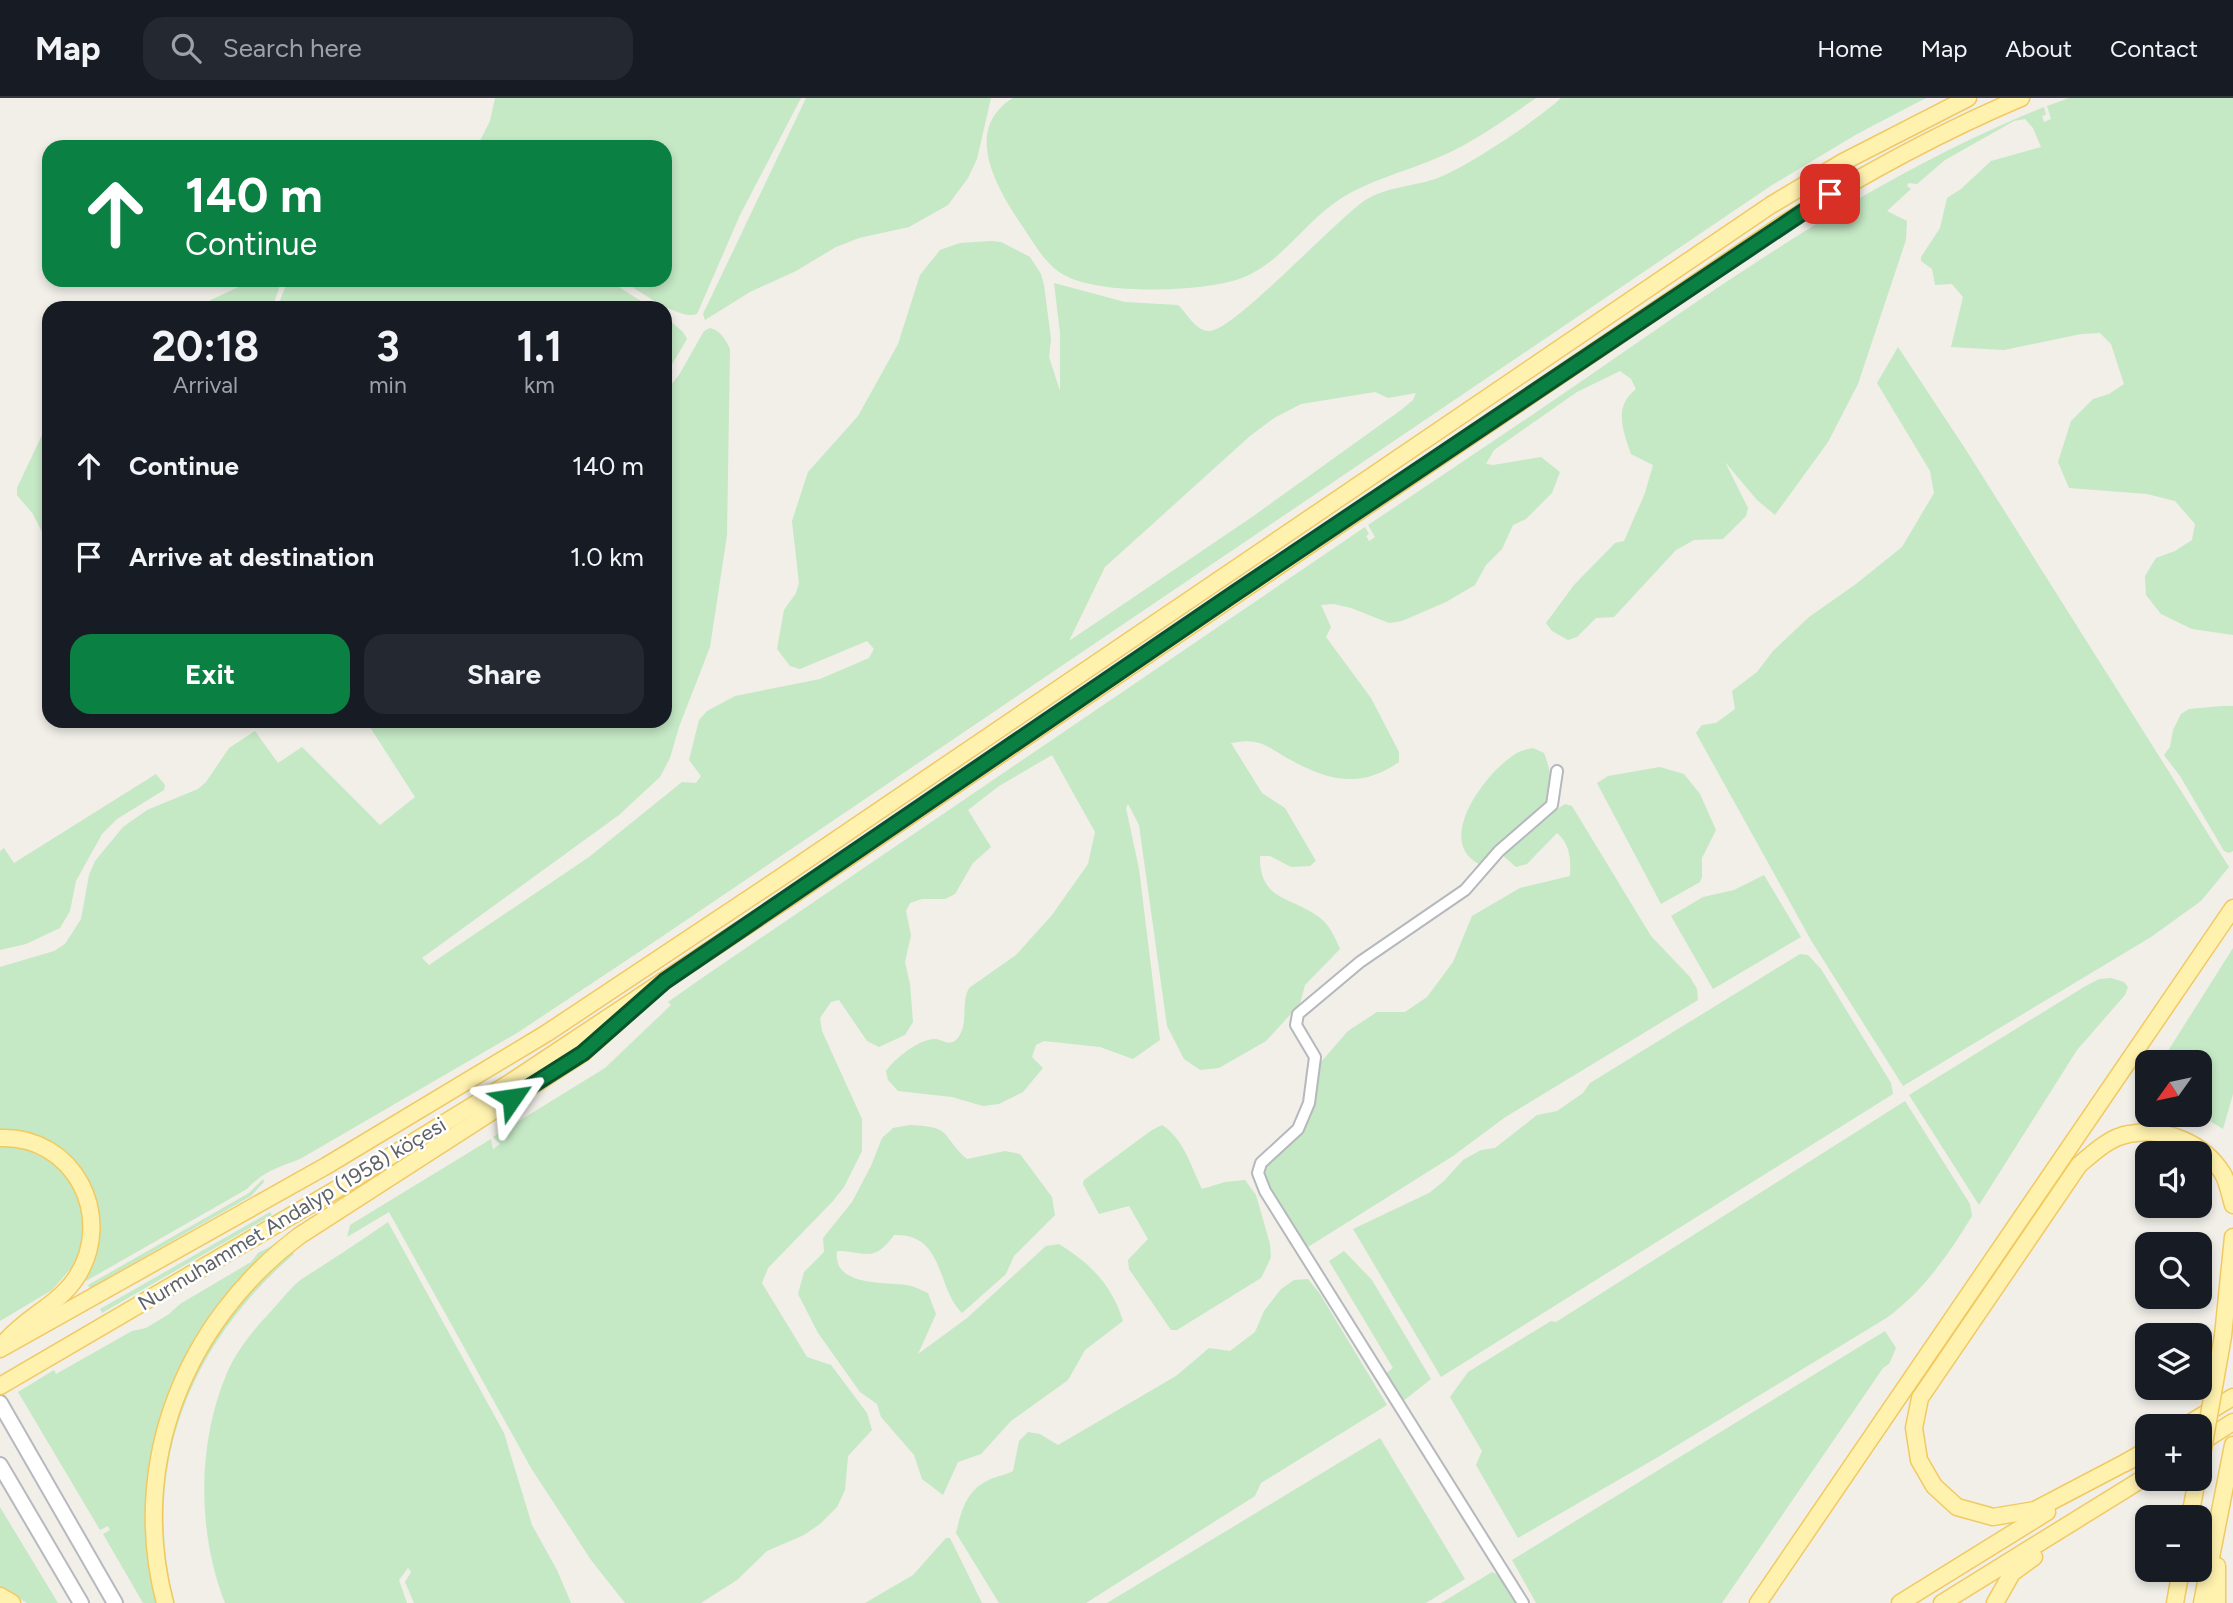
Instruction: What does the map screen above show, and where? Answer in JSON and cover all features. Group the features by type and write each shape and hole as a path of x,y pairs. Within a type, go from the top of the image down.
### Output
{"main road":[{"name":"Nurmuhammet Andalyp (1958) köçesi","path":"0,1349 327,1166 547,1034 759,893 1771,205 1843,162 1968,98"},
{"name":"Nurmuhammet Andalyp (1958) köçesi","path":"7,1382 511,1082 665,981 1783,223 1909,149 2021,98"},
{"path":"1758,1603 2233,908"},
{"path":"165,1603 158,1573 153,1524 159,1455 175,1397 190,1362 232,1298 263,1266 299,1236 583,1053 665,981"},
{"path":"2135,1457 2035,1510 1993,1517 1957,1507 1934,1486 1919,1460 1914,1428 1920,1398 2079,1165 2102,1145 2128,1133 2157,1133 2180,1138 2207,1153 2224,1176 2233,1205"},
{"path":"0,1138 31,1141 68,1164 85,1189 92,1217 90,1248 76,1279 55,1301 20,1324 0,1349"},
{"path":"2223,1336 2233,1237"},
{"path":"2209,1414 2233,1291"},
{"path":"2205,1414 2233,1397"},
{"path":"0,1403 115,1603"},
{"path":"2212,1435 2233,1422"},
{"path":"2202,1603 2233,1445"},
{"path":"1900,1603 2135,1458"},
{"path":"0,1465 81,1603"},
{"path":"1942,1603 2135,1483"},
{"path":"1996,1603 2012,1573 2135,1485"},
{"path":"2217,1603 2220,1511"},
{"path":"2175,1603 2179,1582"},
{"path":"0,1596 12,1603"}],"street":[{"path":"1523,1603 1265,1191 1258,1173 1261,1163 1298,1129 1309,1103 1315,1057 1296,1025 1298,1014 1360,962 1465,890 1499,851 1552,805 1557,771"}],"green space":[{"path":"495,98 801,98 740,215 697,314 690,315 672,310 672,301 656,301 633,287 672,287 672,140 480,140 490,121"},
{"path":"806,98 991,98 977,159 968,178 948,205 909,227 859,238 836,247 796,271 750,292 705,320 703,314"},
{"path":"1013,98 1536,98 1463,145 1340,199 1265,266 1251,274 1236,280 1198,287 1124,289 1080,281 1057,271 1036,247 1013,212 995,178 987,143 989,126 997,111"},
{"path":"1561,98 1926,98 1857,134 1772,185 517,1033 300,1159 278,1167 247,1189 86,1281 84,1278 94,1254 73,1161 58,1148 0,1132 0,967 54,951 65,944 81,919 89,875 95,861 123,827 147,810 198,789 206,782 229,748 255,731 278,763 302,747 380,825 415,797 371,728 672,728 672,384 704,331 710,328 717,331 730,349 727,535 710,647 670,758 660,777 619,815 422,958 429,965 589,857 682,782 696,783 701,776 689,760 699,720 707,711 735,696 820,679 869,658 874,649 867,641 800,669 790,666 777,649 784,610 796,593 799,583 792,521 808,472 858,416 898,344 920,275 940,250 960,243 991,241 1001,242 1030,257 1041,274 1044,285 1051,339 1049,357 1060,391 1060,333 1054,283 1125,302 1178,305 1196,325 1210,331 1240,313 1364,201 1383,192 1445,175 1537,118","holes":["1375,392 1388,398 1416,393 1413,400 1401,410 1252,517 1069,641 1105,567 1250,436 1274,418 1301,404"]},
{"path":"2069,98 2233,98 2233,635 2192,629 2161,614 2146,595 2145,576 2156,558 2175,551 2192,540 2195,524 2175,501 2147,494 2069,488 2058,462 2071,421 2093,399 2109,394 2124,384 2111,344 2100,333 2081,334 2004,350 1951,347 1963,297 1952,284 1935,285 1932,269 1921,261 1921,257 1940,228 1947,198 1961,189 1991,161 2041,147 2033,128 2025,119 2014,121 1945,160 1917,184 1909,183 1907,186 1911,189 1887,211 1907,221 1906,240 1858,384 1828,442 1775,515 1757,500 1725,462 1748,508 1746,516 1723,539 1694,540 1676,550 1614,617 1596,618 1577,637 1568,640 1552,631 1546,623 1574,585 1615,543 1624,541 1645,493 1653,465 1631,454 1623,428 1622,411 1624,403 1636,389 1631,379 1620,371 1577,392 1494,450 1486,464 1541,457 1560,472 1552,493 1526,519 1513,525 1502,549 1486,565 1475,585 1446,602 1402,621 1389,623 1351,608 1334,604 1321,605 1331,627 1326,637 1371,698 1399,752 1399,762 1370,776 1343,779 1302,766 1260,743 1231,743 1262,793 1285,808 1316,861 1310,866 1291,867 1270,856 1260,856 1265,882 1271,890 1323,920 1340,949 1305,985 1300,1004 1266,1041 1219,1068 1200,1070 1184,1059 1167,1026 1139,825 1128,804 1126,808 1139,869 1160,1040 1133,1059 1100,1047 1044,1041 1036,1045 1032,1057 1043,1068 1023,1092 999,1104 983,1106 952,1097 898,1091 888,1080 886,1071 890,1066 901,1055 923,1042 936,1039 951,1043 956,1040 963,1028 969,988 1016,955 1052,915 1088,864 1095,832 1052,755 999,786 968,810 991,847 973,863 955,894 945,899 922,899 910,903 906,911 911,935 905,962 913,1022 905,1035 879,1047 867,1041 839,1000 831,1002 820,1018 822,1031 862,1119 862,1151 844,1187 768,1268 762,1283 807,1357 831,1365 867,1413 872,1430 848,1456 845,1490 837,1507 820,1524 804,1535 767,1551 737,1580 701,1603 625,1603 591,1560 531,1468 389,1212 347,1237 350,1225 491,1139 493,1149 500,1144 493,1137 605,1068 671,1005 668,1002 702,978 1365,527 1369,541 1375,537 1368,525 1701,299 1866,194 1983,134 2044,107 2044,122 2051,119 2047,106"},
{"path":"238,287 280,287 274,301 209,301"},
{"path":"285,287 619,287 641,301 280,301"},
{"path":"672,323 687,339 672,364"},
{"path":"1898,347 2229,867 2201,901 2151,937 1903,1086 1812,942 1696,733 1702,725 1716,723 1735,709 1732,691 1757,672 1773,651 1809,617 1902,547 1934,493 1930,471 1877,383"},
{"path":"42,435 42,532 33,514 17,495 17,488"},
{"path":"2233,706 2233,851 2229,853 2224,851 2180,776 2164,755 2170,747 2173,730 2181,714 2189,709"},
{"path":"1533,748 1544,753 1548,766 1551,784 1547,803 1479,864 1466,853 1461,839 1463,823 1470,806 1480,789 1505,761 1519,752"},
{"path":"1660,767 1684,774 1700,794 1716,830 1702,858 1700,882 1661,904 1597,783 1608,776"},
{"path":"156,774 165,785 164,790 117,819 102,834 76,881 70,911 60,928 26,944 0,950 0,851 4,848 14,863"},
{"path":"1565,804 1572,806 1651,936 1690,977 1697,989 1698,1000 1504,1118 1453,1156 1308,1247 1272,1195 1264,1174 1264,1165 1307,1120 1313,1109 1321,1062 1348,1031 1377,1012 1405,1012 1427,997 1453,962 1472,916 1520,888 1570,876 1569,852 1557,833 1527,864 1516,867 1501,854 1532,826"},
{"path":"1764,875 1801,937 1713,989 1671,916 1703,897 1734,890"},
{"path":"2233,948 2233,1094 2223,1129 2212,1122 2212,1050 2169,1050"},
{"path":"1800,954 1808,955 1821,969 1891,1083 1893,1094 1441,1377 1353,1229 1429,1193 1463,1160 1481,1150 1495,1148 1537,1115 1557,1111 1583,1093 1590,1083"},
{"path":"2111,978 2124,982 2128,987 2125,995 2077,1050 1979,1205 1909,1095 2084,987 2099,979"},
{"path":"1905,1101 1970,1204 1972,1216 1945,1258 1924,1283 1888,1317 1658,1457 1518,1538 1476,1465 1482,1451 1450,1397 1468,1372 1551,1321 1556,1322"},
{"path":"910,1125 940,1130 967,1159 1005,1151 1020,1154 1052,1197 1055,1215 1014,1256 1006,1274 962,1313 954,1302 931,1252 910,1237 894,1235 874,1253 837,1251 842,1271 851,1276 861,1280 910,1286 928,1293 936,1314 918,1354 967,1318 1046,1246 1059,1244 1090,1267 1113,1296 1123,1321 1085,1350 1068,1380 1011,1421 981,1454 958,1462 943,1495 922,1479 914,1455 881,1417 877,1404 860,1392 818,1333 798,1294 804,1272 824,1252 823,1238 852,1202 882,1138 893,1128"},
{"path":"1162,1125 1181,1146 1202,1189 1225,1182 1245,1180 1256,1195 1271,1257 1261,1278 1177,1330 1171,1330 1129,1269 1128,1260 1148,1239 1129,1206 1099,1214 1083,1184 1084,1180"},
{"path":"0,1145 22,1146 57,1163 78,1192 86,1230 76,1269 72,1267 52,1290 0,1321"},
{"path":"263,1179 264,1182 251,1196 90,1288 88,1285 249,1193"},
{"path":"270,1212 272,1215 102,1313 100,1309"},
{"path":"388,1222 504,1433 532,1525 557,1570 571,1603 414,1603 405,1582 411,1572 408,1568 399,1580 407,1603 225,1603 209,1547 204,1488 210,1428 227,1373 236,1355 260,1323 294,1286"},
{"path":"283,1240 216,1309 176,1376 154,1449 149,1487 148,1526 157,1603 143,1603 103,1534 110,1530 108,1526 100,1530 18,1392 54,1370 56,1374 132,1331 146,1328 180,1304 251,1262 258,1253"},
{"path":"291,1250 294,1254 258,1289 226,1327 201,1368 182,1411 169,1457 164,1504 166,1553 175,1603 170,1603 159,1523 167,1445 196,1365 236,1304"},
{"path":"1344,1251 1372,1280 1431,1379 1402,1402 1385,1374 1393,1368 1329,1261"},
{"path":"1308,1279 1320,1294 1387,1405 1261,1483 1255,1496 1086,1603 999,1603 956,1533 962,1510 974,1490 990,1479 1013,1471 1019,1441 1028,1432 1040,1434 1058,1445 1176,1376 1209,1348 1230,1351 1255,1332 1264,1311 1281,1289 1294,1280"},
{"path":"1885,1331 1896,1348 1889,1364 1883,1368 1722,1603 1536,1603 1512,1560"},
{"path":"1380,1438 1465,1579 1426,1603 1107,1603"},
{"path":"0,1507 58,1603 27,1603 0,1587"},
{"path":"946,1538 950,1538 982,1603 865,1603 913,1575"},
{"path":"1492,1572 1498,1575 1515,1603 1441,1603"}],"route":[{"path":"512,1098 583,1053 665,981 1235,593 1830,194"}]}
